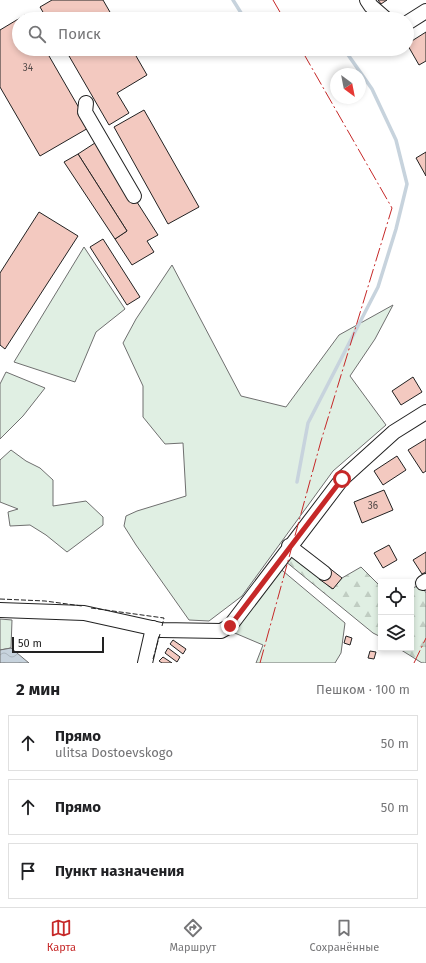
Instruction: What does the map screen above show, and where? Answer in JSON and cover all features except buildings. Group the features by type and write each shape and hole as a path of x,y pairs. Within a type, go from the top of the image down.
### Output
{"street":[{"path":"367,0 378,12"},
{"path":"414,19 426,11"},
{"path":"86,102 84,112 134,196"},
{"path":"0,610 84,613 161,630 221,631 230,626 289,546 342,479 394,432 426,412"},
{"path":"289,546 324,573"},
{"path":"145,663 153,628"}],"green space":[{"path":"84,247 125,309 96,332 75,382 14,362"},
{"path":"172,265 241,396 286,407 339,335 393,305 375,339 350,376 386,425 333,471 242,596 209,621 189,620 124,526 126,516 137,511 186,496 183,443 165,444 143,417 143,386 123,343 136,319"},
{"path":"6,372 45,388 23,416 0,439 0,384"},
{"path":"11,450 26,461 40,468 53,480 53,506 86,501 103,517 103,525 67,552 46,535 30,525 10,526 8,512 18,509 0,502 0,460"},
{"path":"291,553 332,589 342,578 361,567 378,584 378,636 373,633 285,561"},
{"path":"277,566 345,623 341,653 335,663 256,663 263,645 230,631"},
{"path":"421,584 426,593 426,663 422,663 403,651 414,651 414,588"},
{"path":"0,619 12,620 11,648 0,650"}],"water":[{"path":"11,648 29,663 0,663 0,650"}],"waterway":[{"path":"233,0 240,12"},
{"path":"297,482 308,423 378,287 396,229 407,184 396,140 372,89 349,56"}],"fence":[{"path":"0,599 45,601 82,606"},
{"path":"91,608 164,618 162,626"},
{"path":"153,659 160,634"}],"power":[{"path":"273,0 280,12"},
{"path":"260,663 321,441 392,208 305,56"},
{"path":"414,663 426,638"}],"route":[{"path":"230,626 289,546 342,479"}]}
